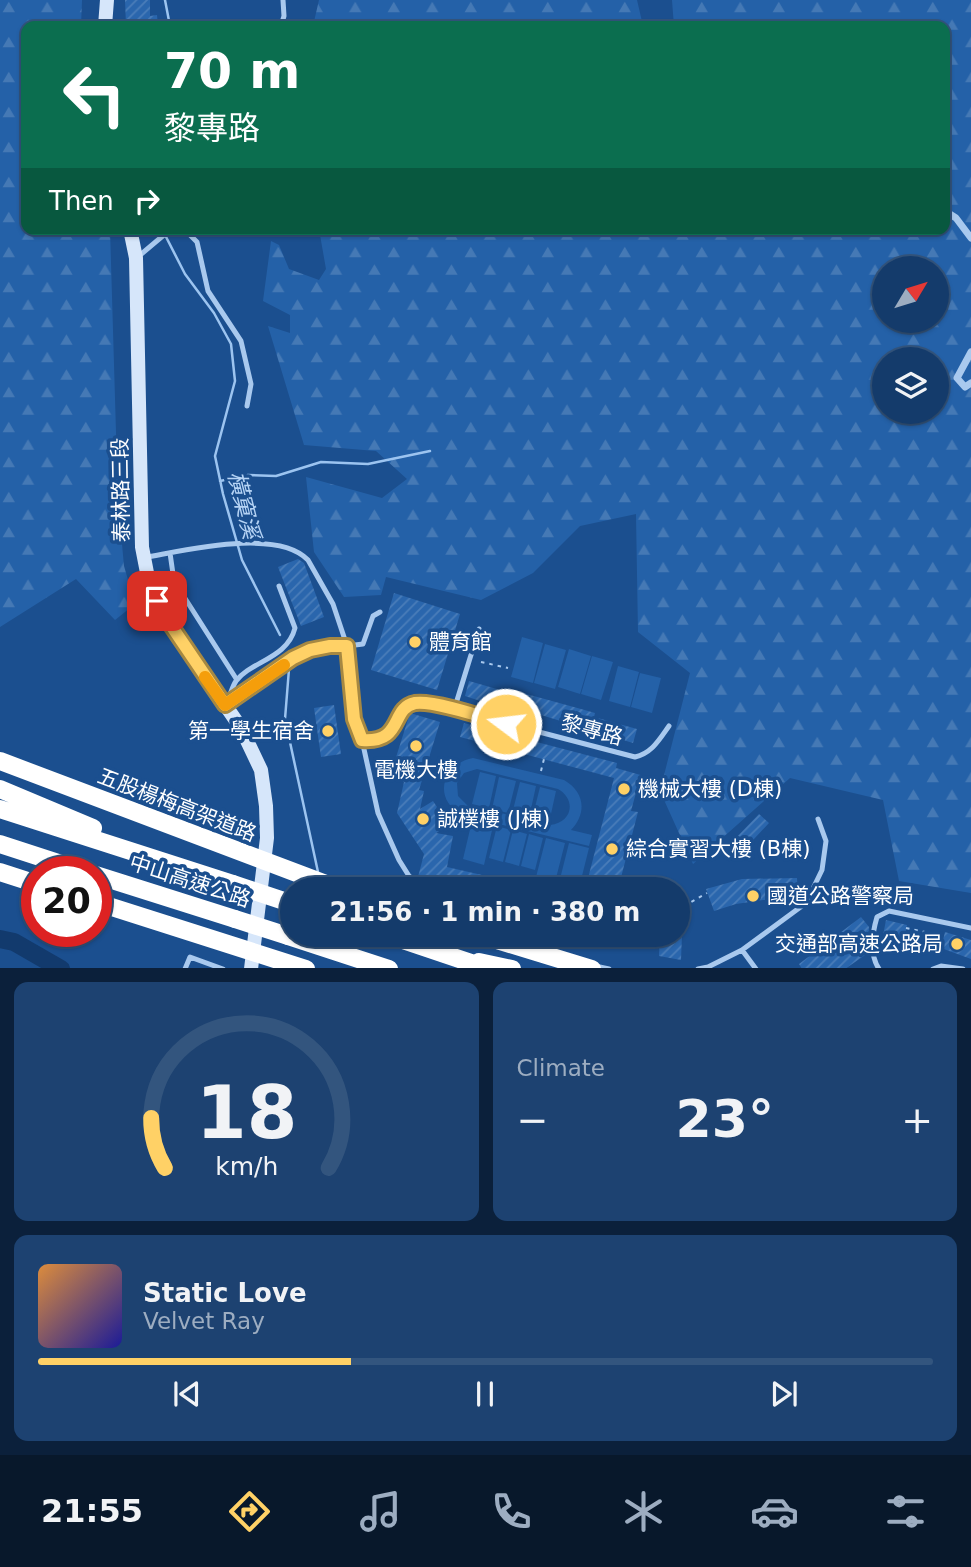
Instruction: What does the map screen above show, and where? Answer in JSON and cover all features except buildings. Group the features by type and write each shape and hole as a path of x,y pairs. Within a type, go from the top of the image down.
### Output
{"highway":[{"name":"五股楊梅高架道路","path":"0,761 307,877"},
{"path":"0,789 179,866"},
{"name":"中山高速公路","path":"0,809 280,900"},
{"path":"0,844 37,856"},
{"path":"0,857 21,864"},
{"path":"0,872 21,879"},
{"name":"中山高速公路","path":"112,881 280,939"},
{"path":"112,891 234,924"},
{"path":"112,907 306,968"},
{"path":"301,947 353,968"},
{"name":"中山高速公路","path":"309,947 389,968"},
{"path":"425,947 489,968"},
{"path":"521,947 592,968"},
{"path":"452,956 512,968"}],"main road":[{"path":"105,21 107,0"},
{"name":"泰林路三段","path":"131,235 136,258 144,558 149,583 166,618 249,742 261,770 267,823 251,968"}],"street":[{"path":"950,214 971,238"},
{"path":"971,352 957,378 965,387 971,383"}],"lane":[{"path":"282,21 283,0"},
{"path":"136,258 165,235"},
{"path":"190,235 197,242 208,291 241,341 251,384 247,406"},
{"path":"144,558 251,543 276,544 303,555 308,560 333,604 347,646 354,719 362,740 378,813 399,860 412,877"},
{"path":"170,553 174,581 237,680"},
{"path":"225,705 237,680 288,644 294,634 295,628 279,586"},
{"path":"225,705 293,658 310,650 363,644 373,616 380,612"},
{"path":"454,710 479,629"},
{"name":"黎專路","path":"362,740 382,739 389,734 409,705 426,703 635,757 645,755 669,726"},
{"path":"698,968 708,967 742,950 806,903 822,870 826,841 818,819"},
{"path":"264,859 313,877"},
{"path":"879,968 873,960 873,932 877,917 889,911 971,928"},
{"path":"531,947 609,968"},
{"path":"742,950 756,968"},
{"path":"185,968 190,957 223,968"},
{"path":"933,968 963,968"}],"path":[{"path":"481,662 509,668"},
{"path":"273,732 301,728"},
{"path":"541,771 544,759"},
{"path":"690,903 708,893"},
{"path":"906,928 944,936"}],"green space":[{"path":"0,0 82,0 81,21 21,21 21,235 110,235 118,501 124,566 135,604 115,620 76,579 0,627"},
{"path":"319,0 637,0 642,21 314,21"},
{"path":"672,0 971,0 971,893 899,881 883,800 790,778 693,864 660,791 690,673 638,632 636,514 580,526 533,573 481,600 386,577 381,595 344,597 314,552 306,477 382,498 407,479 376,451 304,445 268,326 290,333 290,315 263,301 271,241 279,245 289,269 319,280 326,269 320,235 950,235 950,21 674,21"},
{"path":"522,637 543,643 533,683 511,677"},
{"path":"545,644 566,650 555,689 534,683"},
{"path":"569,649 591,656 580,694 558,687"},
{"path":"592,656 613,662 601,700 581,694"},
{"path":"618,666 639,672 630,707 609,701"},
{"path":"640,673 661,678 652,713 631,707"},
{"path":"473,758 564,780 576,790 581,803 580,817 571,830 592,835 589,846 462,815 453,808 444,792 448,774 462,762","holes":["477,769 558,789 568,799 569,810 563,820 550,825 467,805 458,796 457,783 464,773"]},
{"path":"480,772 496,776 489,808 472,804"},
{"path":"499,777 516,781 508,813 492,809"},
{"path":"520,782 536,786 529,818 512,814"},
{"path":"540,787 556,791 549,823 532,819"},
{"path":"472,821 493,826 484,865 463,859"},
{"path":"497,826 511,830 503,862 489,858"},
{"path":"513,830 527,834 519,866 505,862"},
{"path":"529,834 543,838 535,870 521,866"},
{"path":"546,838 565,843 556,877 536,877"},
{"path":"569,843 589,848 582,877 560,877"}],"waterway":[{"name":"橫窠溪","path":"165,0 169,21"},
{"name":"橫窠溪","path":"165,235 185,274 214,313 231,344 235,381 215,456 242,560 280,635"},
{"path":"220,481 248,475 276,476 321,462 368,464 430,451"},
{"name":"橫窠溪","path":"289,669 285,719 318,872"},
{"path":"0,939 14,942 59,968"}],"slow traffic":[{"path":"205,677 225,705 284,665"}],"place":[{"name":"體育館","path":"415,642"},
{"name":"第一學生宿舍","path":"328,731"},
{"name":"電機大樓","path":"416,746"},
{"name":"機械大樓 (D棟)","path":"624,789"},
{"name":"誠樸樓 (J棟)","path":"423,819"},
{"name":"綜合實習大樓 (B棟)","path":"612,849"},
{"name":"國道公路警察局","path":"753,896"},
{"name":"交通部高速公路局","path":"957,944"}],"route":[{"path":"157,601 196,665 225,705 293,658 310,650 347,646 354,719 362,740 382,739 389,734 409,705 417,703 439,706 506,724"}]}
